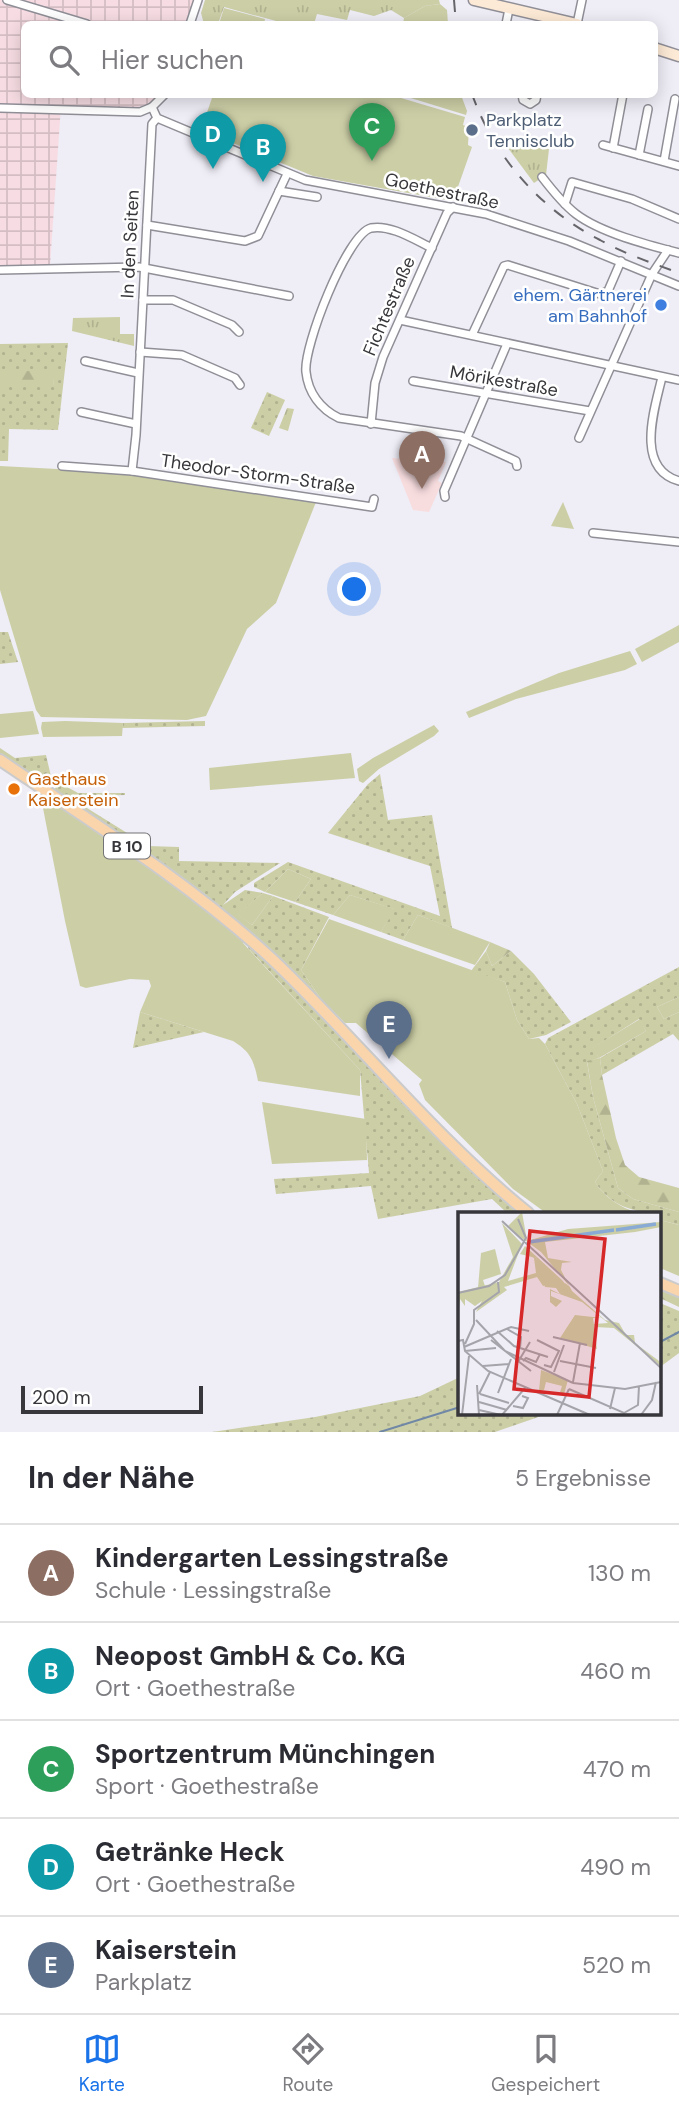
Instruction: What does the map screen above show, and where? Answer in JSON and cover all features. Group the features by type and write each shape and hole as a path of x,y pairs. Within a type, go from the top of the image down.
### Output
{"main road":[{"name":"B 10","path":"0,760 171,876 272,959 473,1164 527,1212"},
{"path":"662,1284 679,1291"}],"street":[{"path":"7,0 77,21"},
{"path":"191,21 198,0"},
{"path":"474,0 563,21"},
{"path":"578,21 582,0"},
{"path":"507,21 509,9"},
{"path":"658,49 679,56"},
{"path":"0,108 140,112 152,107 162,98"},
{"path":"523,98 530,104 536,98"},
{"path":"613,148 622,98"},
{"path":"664,161 675,99"},
{"path":"152,107 157,118"},
{"path":"639,155 648,109"},
{"name":"Goethestraße","path":"157,118 305,180 486,214 621,261 679,286"},
{"name":"In den Seiten","path":"132,471 152,124 157,118"},
{"path":"603,145 679,166"},
{"path":"147,225 245,241 258,236 287,174"},
{"path":"542,177 579,216 607,230 679,253"},
{"path":"565,204 572,182 632,199 679,219"},
{"path":"279,191 317,197"},
{"name":"Fichtestraße","path":"371,424 376,383 383,357 447,214 453,207"},
{"path":"432,248 382,228 371,228 363,232 351,247 311,338 306,370 314,396 327,413 339,418 467,438 516,461 517,466"},
{"path":"579,438 652,274 668,250"},
{"path":"472,335 504,265 600,294 608,291 621,261"},
{"path":"0,270 145,268 289,296"},
{"path":"143,300 173,300 232,326 239,332"},
{"path":"400,320 679,380"},
{"path":"445,497 444,491 507,344"},
{"path":"140,352 182,355 235,378 240,385"},
{"path":"85,361 138,373"},
{"path":"662,377 650,429 651,449 662,471 679,481"},
{"name":"Mörikestraße","path":"413,382 590,411"},
{"path":"81,412 136,424"},
{"path":"62,466 132,471"},
{"name":"Theodor-Storm-Straße","path":"132,471 372,507 374,499"},
{"path":"593,533 679,542"}],"shaded area":[{"path":"0,0 194,0 187,21 21,21 21,98 156,98 136,108 61,106 50,266 0,268"},
{"path":"392,458 446,462 438,481 442,483 429,512 413,510"}],"green space":[{"path":"205,0 439,0 440,4 425,6 404,18 391,10 374,16 350,10 347,20 317,14 315,21 276,21 224,7 219,21 203,21 201,13"},
{"path":"440,4 447,10 448,21 404,21 404,18 425,6"},
{"path":"224,8 265,19 265,21 220,21"},
{"path":"212,98 401,98 465,117 463,125 469,127 468,145 472,147 453,201 313,176 201,130"},
{"path":"411,98 462,98 466,115"},
{"path":"505,144 549,149 546,175 534,183"},
{"path":"120,317 120,334 134,334 134,346 72,331 73,318"},
{"path":"68,343 58,430 9,429 8,461 0,461 0,386 53,386 54,371 0,371 0,344"},
{"path":"0,371 55,371 53,386 0,386"},
{"path":"267,392 285,400 269,436 251,428"},
{"path":"287,408 294,409 288,431 279,428"},
{"path":"0,466 133,473 316,502 276,603 247,629 206,716 187,720 41,717 36,710 0,590"},
{"path":"563,502 574,529 551,526"},
{"path":"679,625 679,642 642,662 635,649"},
{"path":"0,632 8,632 18,662 0,664"},
{"path":"630,651 637,664 625,670 516,699 469,718 466,712 559,673"},
{"path":"33,711 39,734 0,738 0,714"},
{"path":"205,721 205,726 122,728 123,723"},
{"path":"42,722 123,723 122,736 43,737"},
{"path":"434,725 439,731 434,736 379,769 363,783 359,781 357,769"},
{"path":"0,748 15,758 46,755 53,785 50,789 0,755"},
{"path":"351,753 355,778 210,790 209,768"},
{"path":"380,774 388,820 432,815 452,928 418,915 403,940 381,932 394,909 350,895 333,915 295,902 311,879 288,869 265,892 254,887 254,883 288,862 440,916 430,866 328,833 368,784"},
{"path":"58,782 78,793 125,793 77,796 74,800 148,846 179,847 179,861 280,863 235,892 223,905 245,890 263,893 238,914 252,925 273,896 329,917 301,970 321,999 251,935 54,791"},
{"path":"44,800 51,800 175,884 243,938 243,943 360,1070 360,1096 258,1081 251,1058 233,1041 140,1012 151,986 149,980 130,979 86,988 80,986 42,803"},
{"path":"288,869 311,879 295,902 265,892"},
{"path":"263,893 273,896 252,925 237,914"},
{"path":"350,895 395,909 381,932 333,915"},
{"path":"418,915 490,942 475,965 403,940"},
{"path":"329,919 505,982 517,1020 529,1039 539,1038 545,1044 577,1104 603,1171 595,1182 603,1193 635,1212 545,1212 513,1189 425,1100 419,1084 422,1080 356,1023 345,1023 321,999 301,970"},
{"path":"490,942 511,951 492,966 486,951"},
{"path":"249,945 316,1009 520,1212 506,1212 492,1199 378,1219 371,1186 276,1194 274,1179 369,1173 360,1070 248,948"},
{"path":"486,951 492,966 511,951 534,974 571,1022 546,1035 529,1039 517,1020 505,982 471,971"},
{"path":"679,967 679,997 657,1007 664,1019 679,1012 679,1041 673,1034 602,1075 600,1058 646,1031 639,1019 593,1048 599,1058 587,1062 593,1097 618,1188 633,1199 679,1212 679,1225 662,1221 662,1212 641,1211 615,1202 595,1182 603,1171 577,1104 545,1044 548,1038"},
{"path":"679,997 679,1012 664,1019 657,1007"},
{"path":"140,1012 204,1032 133,1048"},
{"path":"640,1019 646,1031 599,1058 592,1048"},
{"path":"600,1058 616,1138 625,1165 639,1177 679,1188 679,1212 633,1199 618,1188 593,1097 587,1061"},
{"path":"262,1102 366,1119 367,1160 272,1164"},
{"path":"662,1221 679,1225 679,1276 662,1269"},
{"path":"662,1289 679,1296 679,1307 662,1299"},
{"path":"662,1304 679,1311 679,1353 662,1366"},
{"path":"458,1378 458,1414 547,1414 495,1432 212,1432 315,1417 420,1396"}],"waterway":[{"path":"662,1341 679,1332"},
{"path":"380,1432 458,1408"}],"railway":[{"path":"454,0 456,21"},
{"path":"474,98 493,139 522,179 539,197 578,228 600,240 679,273"}],"place":[{"name":"Parkplatz Tennisclub","path":"472,130"},
{"name":"Sportzentrum Münchingen","path":"372,161"},
{"name":"Getränke Heck","path":"213,169"},
{"name":"Neopost GmbH & Co. KG","path":"263,182"},
{"name":"ehem. Gärtnerei am Bahnhof","path":"661,305"},
{"name":"Kindergarten Lessingstraße","path":"422,489"},
{"name":"Gasthaus Kaiserstein","path":"14,789"},
{"name":"Kaiserstein","path":"389,1059"}]}
